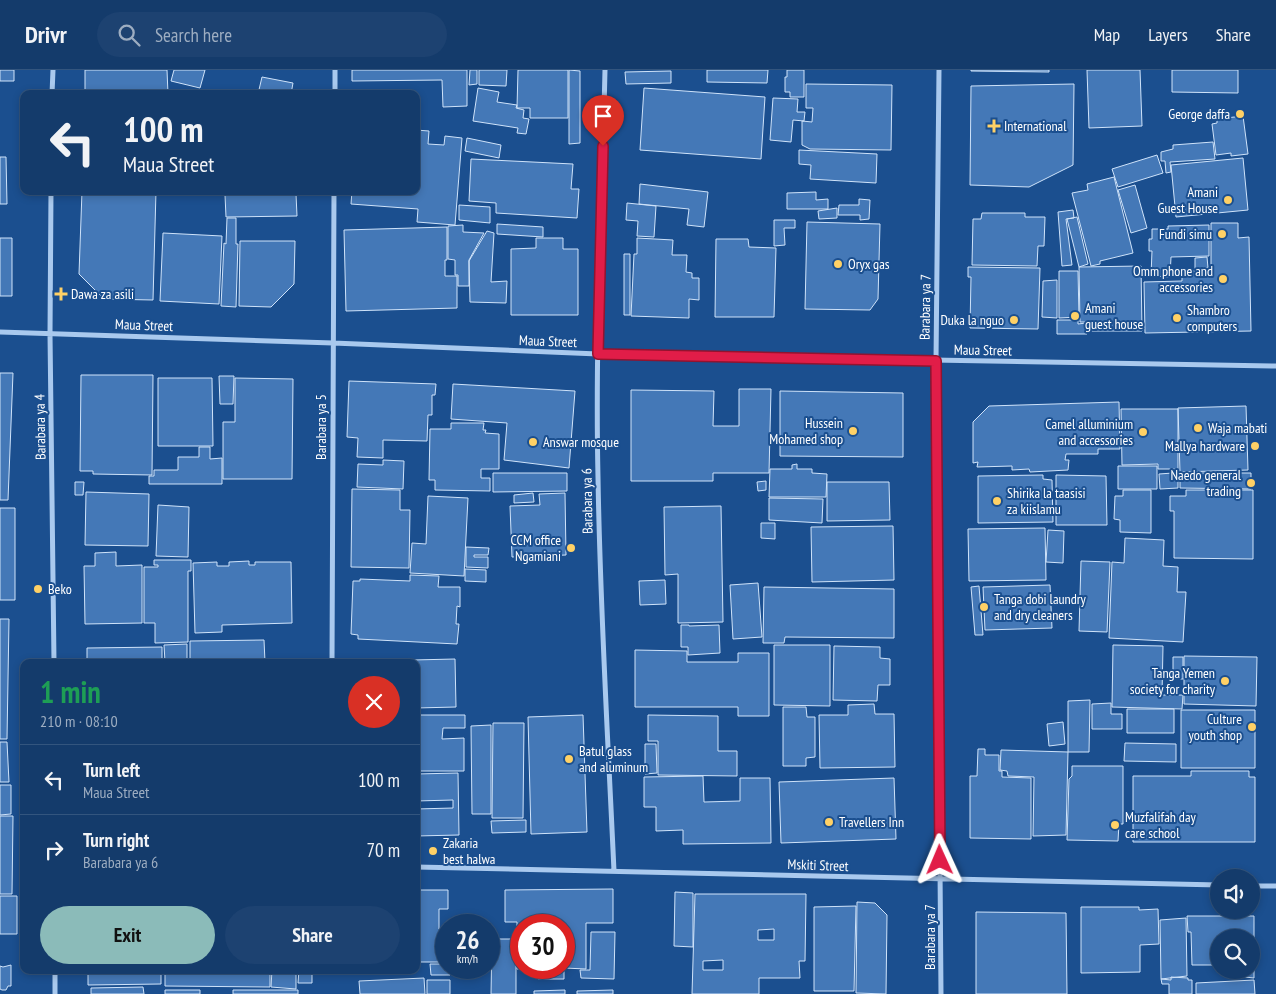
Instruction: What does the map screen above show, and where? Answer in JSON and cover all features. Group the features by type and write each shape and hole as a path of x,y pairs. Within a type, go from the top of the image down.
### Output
{"street":[{"path":"52,90 53,70"},
{"path":"335,70 335,90"},
{"name":"Barabara ya 6","path":"606,70 598,354 598,476 614,871"},
{"name":"Barabara ya 7","path":"939,70 936,361 942,994"},
{"name":"Barabara ya 4","path":"51,195 50,334 54,659"},
{"name":"Barabara ya 5","path":"332,659 334,195"},
{"name":"Maua Street","path":"0,332 598,354 1276,366"},
{"name":"Mskiti Street","path":"420,867 1210,885"},
{"path":"1260,886 1276,886"},
{"path":"55,994 56,974"}],"building":[{"path":"0,70 14,70 14,81 0,81"},
{"path":"85,70 167,70 168,90 85,90"},
{"path":"174,70 205,70 200,88 171,81"},
{"path":"352,70 467,70 467,106 443,107 442,80 352,81"},
{"path":"470,70 477,70 477,84 469,85"},
{"path":"479,70 507,70 506,86 479,85"},
{"path":"518,70 568,70 568,118 530,118 530,108 517,108"},
{"path":"569,70 580,71 580,143 569,144"},
{"path":"707,70 768,70 767,83 707,82"},
{"path":"787,70 804,70 804,97 790,97 790,92 785,92"},
{"path":"1049,70 1049,72 971,71"},
{"path":"1087,70 1140,70 1142,126 1089,128"},
{"path":"1172,70 1238,70 1238,93 1172,92"},
{"path":"671,71 671,83 626,84 625,72"},
{"path":"262,77 293,83 292,90 259,90"},
{"path":"806,84 892,85 891,150 810,149 802,145 802,121 812,122 813,108 806,108"},
{"path":"1074,84 1073,165 1029,187 970,185 971,86"},
{"path":"478,88 499,92 497,102 517,105 516,108 524,110 523,118 529,119 526,134 517,133 518,128 473,121"},
{"path":"644,88 765,97 761,159 640,150"},
{"path":"773,98 798,99 797,112 805,112 804,121 793,120 791,142 770,140"},
{"path":"1243,116 1248,154 1231,156 1231,153 1216,155 1212,124 1217,123 1217,119"},
{"path":"420,130 429,131 428,144 444,145 445,136 462,138 455,225 417,222 418,209 351,204 352,195 420,195"},
{"path":"467,138 501,145 499,158 465,151"},
{"path":"1213,142 1215,159 1170,162 1171,172 1166,173 1165,161 1161,161 1161,152 1173,149 1173,145"},
{"path":"799,150 877,154 876,183 810,179 811,165 799,164"},
{"path":"1157,155 1163,173 1118,187 1112,169"},
{"path":"0,157 6,157 7,204 0,204"},
{"path":"1243,158 1248,210 1176,217 1171,165"},
{"path":"471,159 573,164 571,189 579,189 577,218 496,213 496,203 469,201"},
{"path":"1114,177 1133,253 1100,261 1100,264 1091,266 1072,193 1088,190 1087,184"},
{"path":"640,184 708,192 704,227 687,225 689,209 639,204"},
{"path":"1135,185 1147,228 1131,233 1118,190"},
{"path":"816,192 816,200 828,199 828,209 787,209 787,193"},
{"path":"82,195 156,195 153,300 104,299 79,274"},
{"path":"225,195 296,195 297,216 226,217"},
{"path":"859,199 870,200 869,219 860,220 860,215 838,215 839,205 859,205"},
{"path":"627,203 656,206 654,237 637,236 638,221 626,220"},
{"path":"459,205 490,207 490,223 459,220"},
{"path":"837,208 837,218 819,219 818,211"},
{"path":"1073,210 1074,218 1066,219 1072,265 1062,266 1058,212"},
{"path":"982,213 1025,213 1025,217 1045,217 1044,246 1038,246 1037,266 972,265 973,219 981,219"},
{"path":"1077,217 1088,264 1079,267 1067,219"},
{"path":"227,218 236,218 236,244 238,244 236,307 221,306"},
{"path":"774,220 795,220 795,228 784,228 785,245 774,246"},
{"path":"807,222 880,224 878,299 870,310 805,309"},
{"path":"1211,223 1238,223 1238,238 1249,237 1251,331 1145,333 1144,282 1182,281 1182,271 1211,271"},
{"path":"497,224 543,227 543,237 497,234"},
{"path":"463,225 463,232 484,233 469,260 469,286 458,286 458,275 455,275 455,260 448,259 448,226"},
{"path":"1209,225 1209,256 1171,257 1170,277 1151,276 1152,251 1149,251 1149,239 1152,239 1152,229 1168,229 1168,226"},
{"path":"447,227 445,276 457,276 457,308 346,311 344,230"},
{"path":"487,231 494,233 491,282 507,281 506,303 470,302 469,261"},
{"path":"163,233 222,236 219,304 160,301"},
{"path":"0,238 12,238 12,296 0,296"},
{"path":"536,238 563,238 563,249 578,249 578,315 511,315 511,249 536,248"},
{"path":"637,238 673,240 672,255 687,255 686,272 692,273 692,278 699,278 699,300 689,299 689,318 631,316 634,254 637,254"},
{"path":"716,239 748,239 749,247 776,248 774,317 715,317"},
{"path":"240,241 295,241 294,284 271,307 239,306"},
{"path":"624,254 630,254 630,315 624,315"},
{"path":"1207,257 1208,268 1195,269 1195,258"},
{"path":"1141,266 1142,331 1091,331 1090,322 1080,322 1079,267"},
{"path":"968,267 1040,268 1038,329 970,328 971,277 968,277"},
{"path":"1059,271 1078,271 1079,317 1059,318"},
{"path":"1057,280 1057,318 1042,317 1043,281"},
{"path":"1057,320 1078,320 1078,324 1086,323 1087,334 1057,334"},
{"path":"0,373 13,373 8,500 0,500"},
{"path":"81,375 153,375 152,475 93,474 93,471 80,471"},
{"path":"219,376 234,376 233,404 220,404"},
{"path":"158,378 212,378 213,446 158,446"},
{"path":"235,378 293,379 292,479 223,479 223,422 235,422"},
{"path":"349,381 436,384 435,395 432,395 432,415 428,415 427,441 383,440 383,458 357,457 358,438 347,437"},
{"path":"453,384 575,391 569,468 504,460 507,423 451,419"},
{"path":"739,389 771,389 769,473 713,473 713,481 631,481 631,390 714,391 713,426 739,426"},
{"path":"780,391 903,393 903,457 780,456"},
{"path":"1119,402 1120,449 1098,449 1098,454 1066,454 1065,460 1069,460 1068,470 1030,472 1029,469 1012,470 1012,466 977,467 978,462 973,463 973,422 989,406"},
{"path":"1246,406 1248,470 1180,472 1178,408"},
{"path":"1121,409 1178,409 1178,469 1158,469 1158,464 1122,465"},
{"path":"451,423 484,423 483,430 486,430 485,433 499,434 499,469 481,469 481,478 490,478 490,491 435,490 435,480 429,480 430,429 451,429"},
{"path":"199,447 210,447 210,459 222,458 222,484 149,484 149,476 154,476 154,470 178,470 178,457 199,457"},
{"path":"383,460 404,461 403,489 357,487 358,464 383,465"},
{"path":"797,464 797,469 812,469 812,473 827,474 826,497 769,497 770,469 792,469 792,465"},
{"path":"1118,466 1157,466 1157,489 1118,489"},
{"path":"493,473 567,473 567,491 493,492"},
{"path":"1173,473 1173,476 1178,476 1178,488 1160,489 1159,474"},
{"path":"1180,473 1251,473 1251,489 1180,488"},
{"path":"1043,475 1043,479 1052,480 1053,522 978,523 978,476"},
{"path":"1056,475 1106,476 1107,525 1056,525"},
{"path":"766,481 766,490 758,491 757,482"},
{"path":"75,482 84,482 83,495 75,495"},
{"path":"827,482 889,482 890,520 827,521"},
{"path":"352,489 400,490 400,510 410,510 409,568 351,567"},
{"path":"1123,490 1151,490 1151,533 1120,532 1120,520 1114,519 1115,496 1123,496"},
{"path":"1186,490 1253,490 1253,559 1174,558 1174,511 1170,511 1170,496 1186,496"},
{"path":"86,492 149,494 148,546 85,545"},
{"path":"533,493 534,502 514,503 514,495"},
{"path":"565,493 566,555 512,557 510,506 540,505 539,494"},
{"path":"428,496 468,498 464,576 410,573 412,543 426,544"},
{"path":"769,498 823,499 822,523 769,520"},
{"path":"158,505 189,507 188,557 156,556"},
{"path":"721,506 723,622 678,623 678,574 665,575 664,507"},
{"path":"0,508 15,508 15,600 0,600"},
{"path":"761,523 775,523 775,539 761,538"},
{"path":"893,526 894,580 812,582 811,527"},
{"path":"1045,528 1046,580 969,581 968,529"},
{"path":"1048,530 1064,531 1063,563 1046,562"},
{"path":"1125,538 1164,540 1163,566 1178,567 1177,592 1186,592 1183,642 1109,638 1112,562 1124,563"},
{"path":"466,547 489,548 488,555 474,555 474,557 488,557 488,568 466,567"},
{"path":"116,552 116,566 142,565 142,623 85,624 84,566 95,566 95,553"},
{"path":"154,560 191,560 191,571 188,571 188,642 155,643 155,623 144,623 144,567 158,567 158,565 154,565"},
{"path":"249,561 249,565 255,565 255,562 291,562 292,623 222,625 222,632 195,633 193,563 217,562 217,566 229,566 229,562"},
{"path":"1081,561 1110,562 1107,632 1079,631"},
{"path":"465,569 486,570 486,582 465,581"},
{"path":"410,575 439,576 438,587 460,587 460,607 457,606 456,624 459,624 457,644 358,639 358,635 351,634 353,581 360,581 360,579 410,581"},
{"path":"665,580 666,604 640,605 639,581"},
{"path":"758,583 762,637 733,639 730,585"},
{"path":"1050,585 1052,628 985,630 983,587"},
{"path":"979,586 983,635 975,635 971,587"},
{"path":"764,587 894,589 894,638 785,637 784,643 763,643"},
{"path":"0,619 9,619 7,739 0,739"},
{"path":"681,625 719,625 720,653 688,655 688,647 681,647"},
{"path":"264,640 265,659 190,659 190,641"},
{"path":"187,644 187,659 165,659 164,645"},
{"path":"774,645 830,645 830,706 774,705"},
{"path":"1113,645 1163,646 1162,695 1183,695 1182,709 1112,707"},
{"path":"834,646 880,647 880,658 890,659 890,685 878,685 877,701 833,700"},
{"path":"162,647 162,659 87,659 87,648"},
{"path":"635,650 687,651 687,662 738,662 738,653 769,653 769,716 738,716 738,707 635,707"},
{"path":"1184,656 1257,657 1256,706 1184,704"},
{"path":"1173,657 1183,657 1183,679 1173,679"},
{"path":"455,659 456,707 420,708 420,660"},
{"path":"1090,700 1089,752 1068,752 1068,701"},
{"path":"1111,703 1111,714 1122,714 1122,729 1092,729 1092,704"},
{"path":"874,704 875,714 894,714 895,767 820,768 819,715 848,715 848,705"},
{"path":"783,707 806,707 807,717 815,717 815,757 806,758 806,766 783,766"},
{"path":"1127,709 1174,709 1174,733 1127,733"},
{"path":"1181,710 1255,710 1255,768 1181,768"},
{"path":"420,715 465,715 465,728 443,728 442,739 464,738 464,771 420,771"},
{"path":"583,715 587,832 531,834 528,717"},
{"path":"648,715 718,716 718,751 737,751 737,776 658,775 658,741 648,741"},
{"path":"1063,722 1065,744 1049,746 1047,724"},
{"path":"493,723 524,723 523,818 492,818"},
{"path":"491,725 491,814 472,814 471,726"},
{"path":"0,742 7,742 9,782 0,782"},
{"path":"1125,743 1176,744 1176,762 1124,761"},
{"path":"645,744 656,744 657,773 645,774"},
{"path":"978,749 985,749 985,755 999,755 999,771 1002,771 1002,777 1031,778 1031,839 970,838 970,776 977,776"},
{"path":"1001,750 1068,752 1066,835 1033,836 1034,777 1008,776 1007,771 1000,770"},
{"path":"1072,766 1123,766 1123,824 1119,824 1118,841 1067,840 1069,779 1072,776"},
{"path":"1191,771 1249,771 1249,777 1255,777 1255,842 1133,842 1133,776 1191,776"},
{"path":"458,773 459,835 420,836 420,809 453,808 453,800 420,801 420,774"},
{"path":"703,776 704,802 740,801 740,778 770,778 771,843 683,844 683,830 656,831 656,807 644,807 644,777"},
{"path":"894,778 896,839 781,843 779,782"},
{"path":"0,785 11,785 11,814 0,815"},
{"path":"0,816 13,816 12,894 0,894"},
{"path":"526,820 526,832 492,833 491,821"},
{"path":"613,889 613,923 586,923 586,969 575,968 575,914 510,914 510,922 505,922 505,890"},
{"path":"420,890 448,890 448,909 439,909 439,914 435,914 435,962 420,962"},
{"path":"675,892 693,893 693,947 674,946"},
{"path":"695,894 806,894 805,961 799,961 800,978 759,978 759,994 692,994","holes":["774,929 774,940 758,940 758,930","723,960 723,970 703,970 703,961"]},
{"path":"0,896 17,896 17,934 0,934"},
{"path":"857,902 875,903 887,915 886,994 856,993"},
{"path":"856,906 854,991 814,991 814,907"},
{"path":"1081,907 1139,907 1139,910 1158,909 1159,944 1140,945 1140,972 1081,973"},
{"path":"976,912 1066,913 1067,994 976,994"},
{"path":"1187,916 1210,916 1210,919 1254,919 1254,929 1210,929 1210,965 1192,965 1191,932 1188,932"},
{"path":"1186,918 1187,976 1161,979 1160,920"},
{"path":"591,932 615,932 614,979 581,978 580,970 590,970"},
{"path":"500,939 510,939 510,979 516,979 516,994 491,994 491,979 500,979"},
{"path":"430,964 435,964 435,975 431,975"},
{"path":"11,965 11,986 8,986 6,990 2,990 0,989 0,966"},
{"path":"88,974 161,974 161,984 88,985"},
{"path":"165,974 270,974 270,987 165,986"},
{"path":"272,974 296,974 296,989 271,987"},
{"path":"299,974 312,974 312,983 298,983"},
{"path":"1171,977 1192,980 1192,994 1169,994 1169,984 1162,984 1161,979 1171,980"},
{"path":"424,978 425,994 360,994 359,981"},
{"path":"427,980 450,980 450,994 427,994"},
{"path":"1254,980 1255,994 1196,994 1196,983"},
{"path":"143,987 144,994 91,994 91,988"},
{"path":"165,990 200,990 200,994 165,994"},
{"path":"233,990 298,990 298,994 233,994"},
{"path":"565,990 565,994 534,994 534,991"},
{"path":"613,990 613,994 577,994 577,991"}],"place":[{"name":"George daffa","path":"1240,114"},
{"name":"International","path":"994,126"},
{"name":"Amani Guest House","path":"1228,200"},
{"name":"Fundi simu","path":"1222,234"},
{"name":"Oryx gas","path":"838,264"},
{"name":"Omm phone and accessories","path":"1223,279"},
{"name":"Dawa za asili","path":"61,294"},
{"name":"Amani guest house","path":"1075,316"},
{"name":"Shambro computers","path":"1177,318"},
{"name":"Duka la nguo","path":"1014,320"},
{"name":"Waja mabati","path":"1198,428"},
{"name":"Hussein Mohamed shop","path":"853,431"},
{"name":"Camel alluminium and accessories","path":"1143,432"},
{"name":"Answar mosque","path":"533,442"},
{"name":"Mallya hardware","path":"1255,446"},
{"name":"Naedo general trading","path":"1251,483"},
{"name":"Shirika la taasisi za kiislamu","path":"997,501"},
{"name":"CCM office Ngamiani","path":"571,548"},
{"name":"Beko","path":"38,589"},
{"name":"Tanga dobi laundry and dry cleaners","path":"984,607"},
{"name":"Tanga Yemen society for charity","path":"1225,681"},
{"name":"Culture youth shop","path":"1252,727"},
{"name":"Batul glass and aluminum","path":"569,759"},
{"name":"Travellers Inn","path":"829,822"},
{"name":"Muzfalifah day care school","path":"1115,825"},
{"name":"Zakaria best halwa","path":"433,851"}],"route":[{"path":"603,146 598,354 936,361 940,860"}]}
